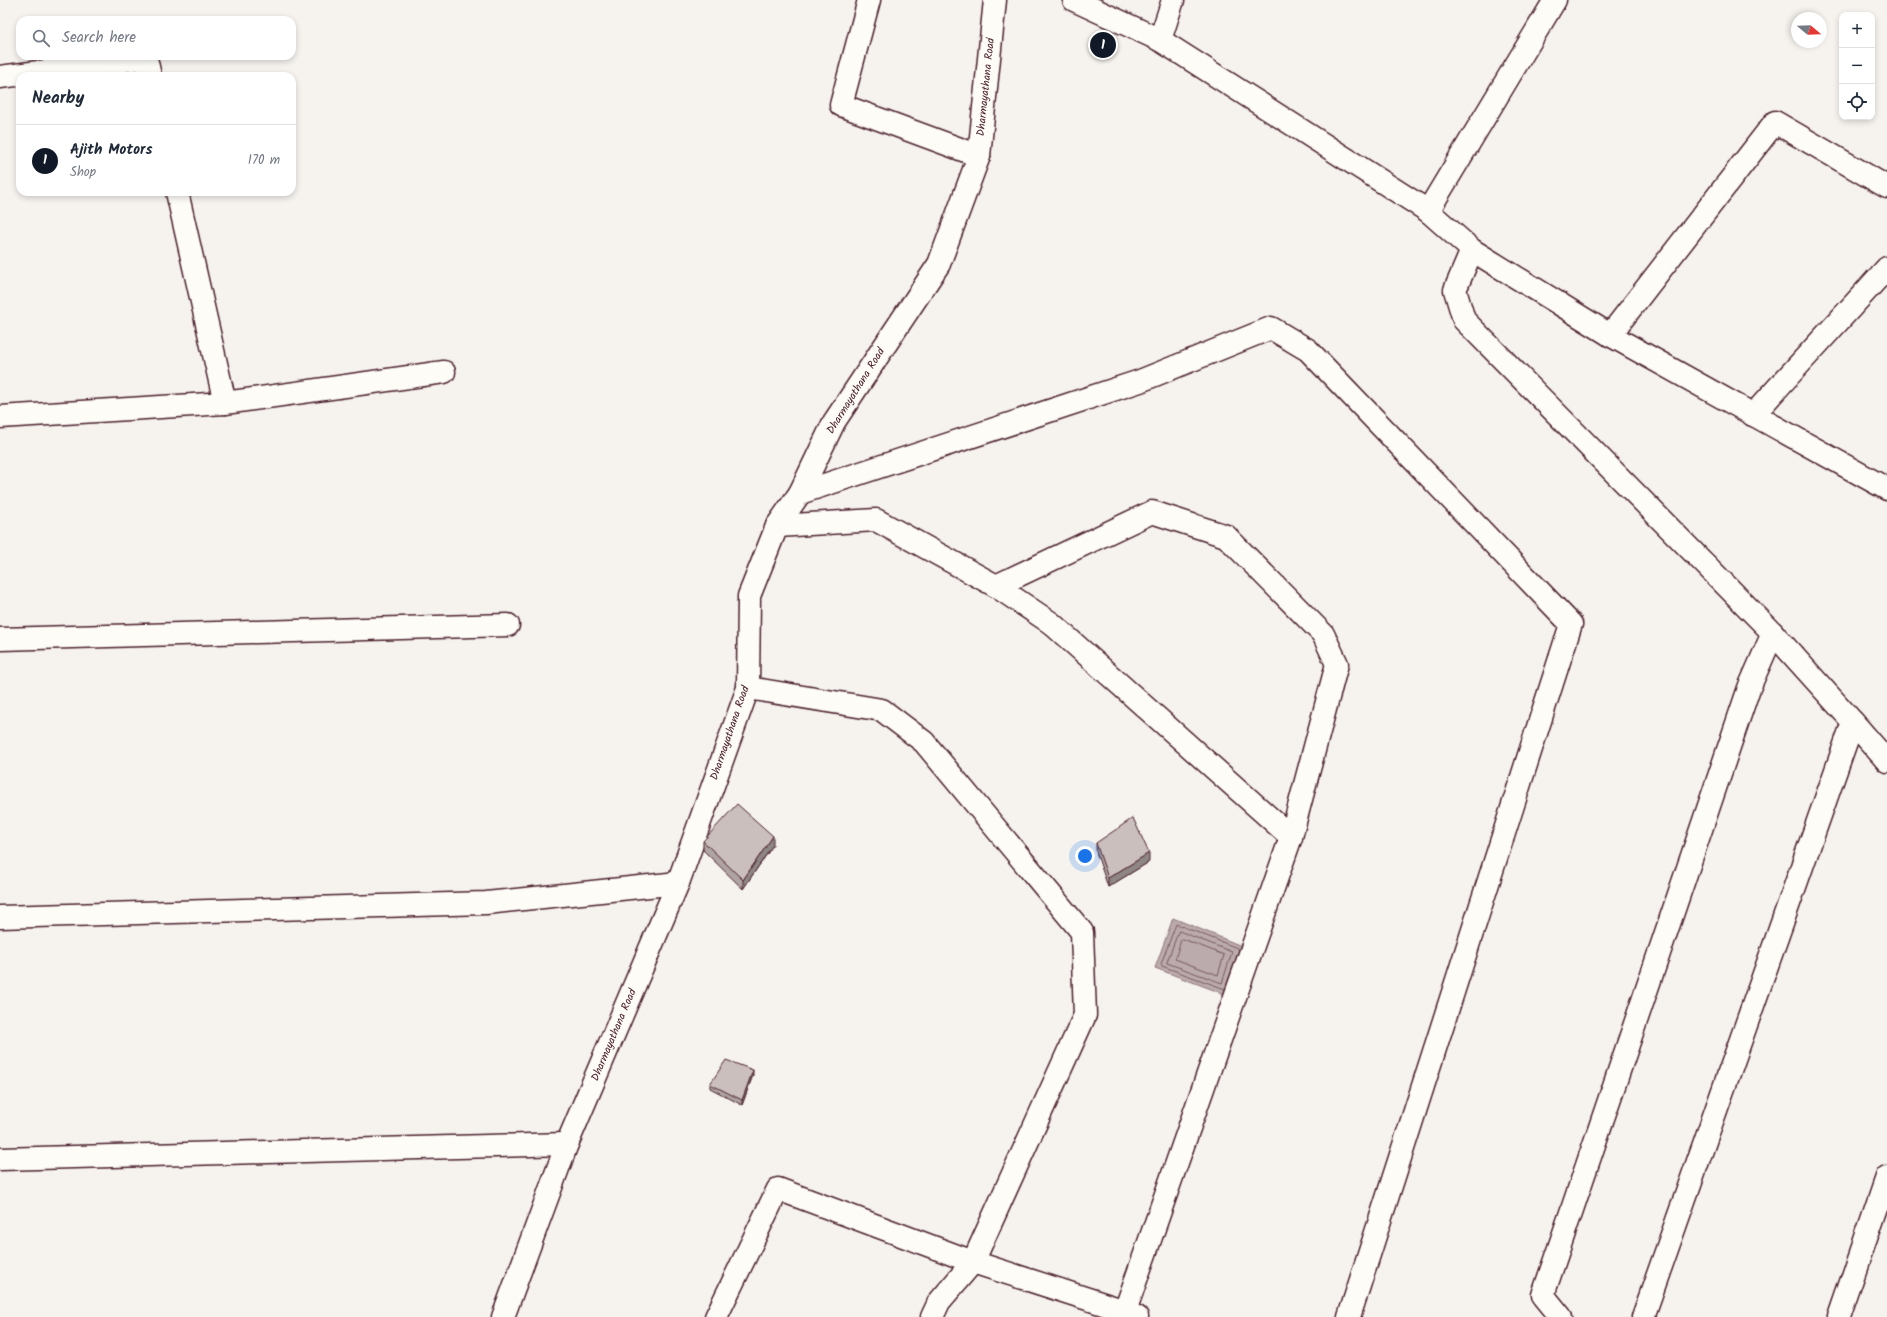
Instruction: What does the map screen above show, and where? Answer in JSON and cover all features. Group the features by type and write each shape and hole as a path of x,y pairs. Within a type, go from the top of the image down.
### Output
{"street":[{"path":"869,0 841,105 979,156"},
{"name":"Dharmayathana Road","path":"503,1317 568,1144 678,883 748,688 749,596 777,526 800,493 834,422 939,264 979,156 995,0"},
{"path":"1074,0 1160,40 1428,211 1472,250 1610,335 1887,489"},
{"path":"1160,40 1173,0"},
{"path":"1428,211 1555,0"},
{"path":"38,72 131,60"},
{"path":"146,60 149,72"},
{"path":"0,77 16,75"},
{"path":"1610,335 1775,122 1887,187"},
{"path":"178,196 225,403"},
{"path":"1472,250 1455,290 1464,320 1772,633 1887,761"},
{"path":"1753,415 1887,268"},
{"path":"800,493 1140,381 1271,328 1308,350 1571,624 1349,1317"},
{"path":"0,417 225,403 444,372"},
{"path":"716,1317 778,1189 973,1262 1131,1314 1291,837 1337,664 1323,634 1226,536 1152,512 996,586"},
{"path":"777,526 876,520 996,586 1051,623 1291,837"},
{"path":"0,639 508,625"},
{"path":"1561,1317 1543,1295 1749,688 1772,633"},
{"path":"748,688 882,710 924,742 1082,932 1085,1015 973,1262 939,1302 932,1317"},
{"path":"1643,1317 1853,722"},
{"path":"0,917 486,903 678,883"},
{"path":"0,1159 568,1144"},
{"path":"1839,1317 1887,1177"}],"water":[{"path":"1173,918 1244,947 1227,995 1155,968"}],"building":[{"path":"737,804 773,836 743,880 703,841"},
{"path":"1133,818 1149,853 1108,878 1096,843"},
{"path":"726,1060 753,1070 742,1100 710,1084"}],"place":[{"name":"Ajith Motors","path":"1103,45"}]}
